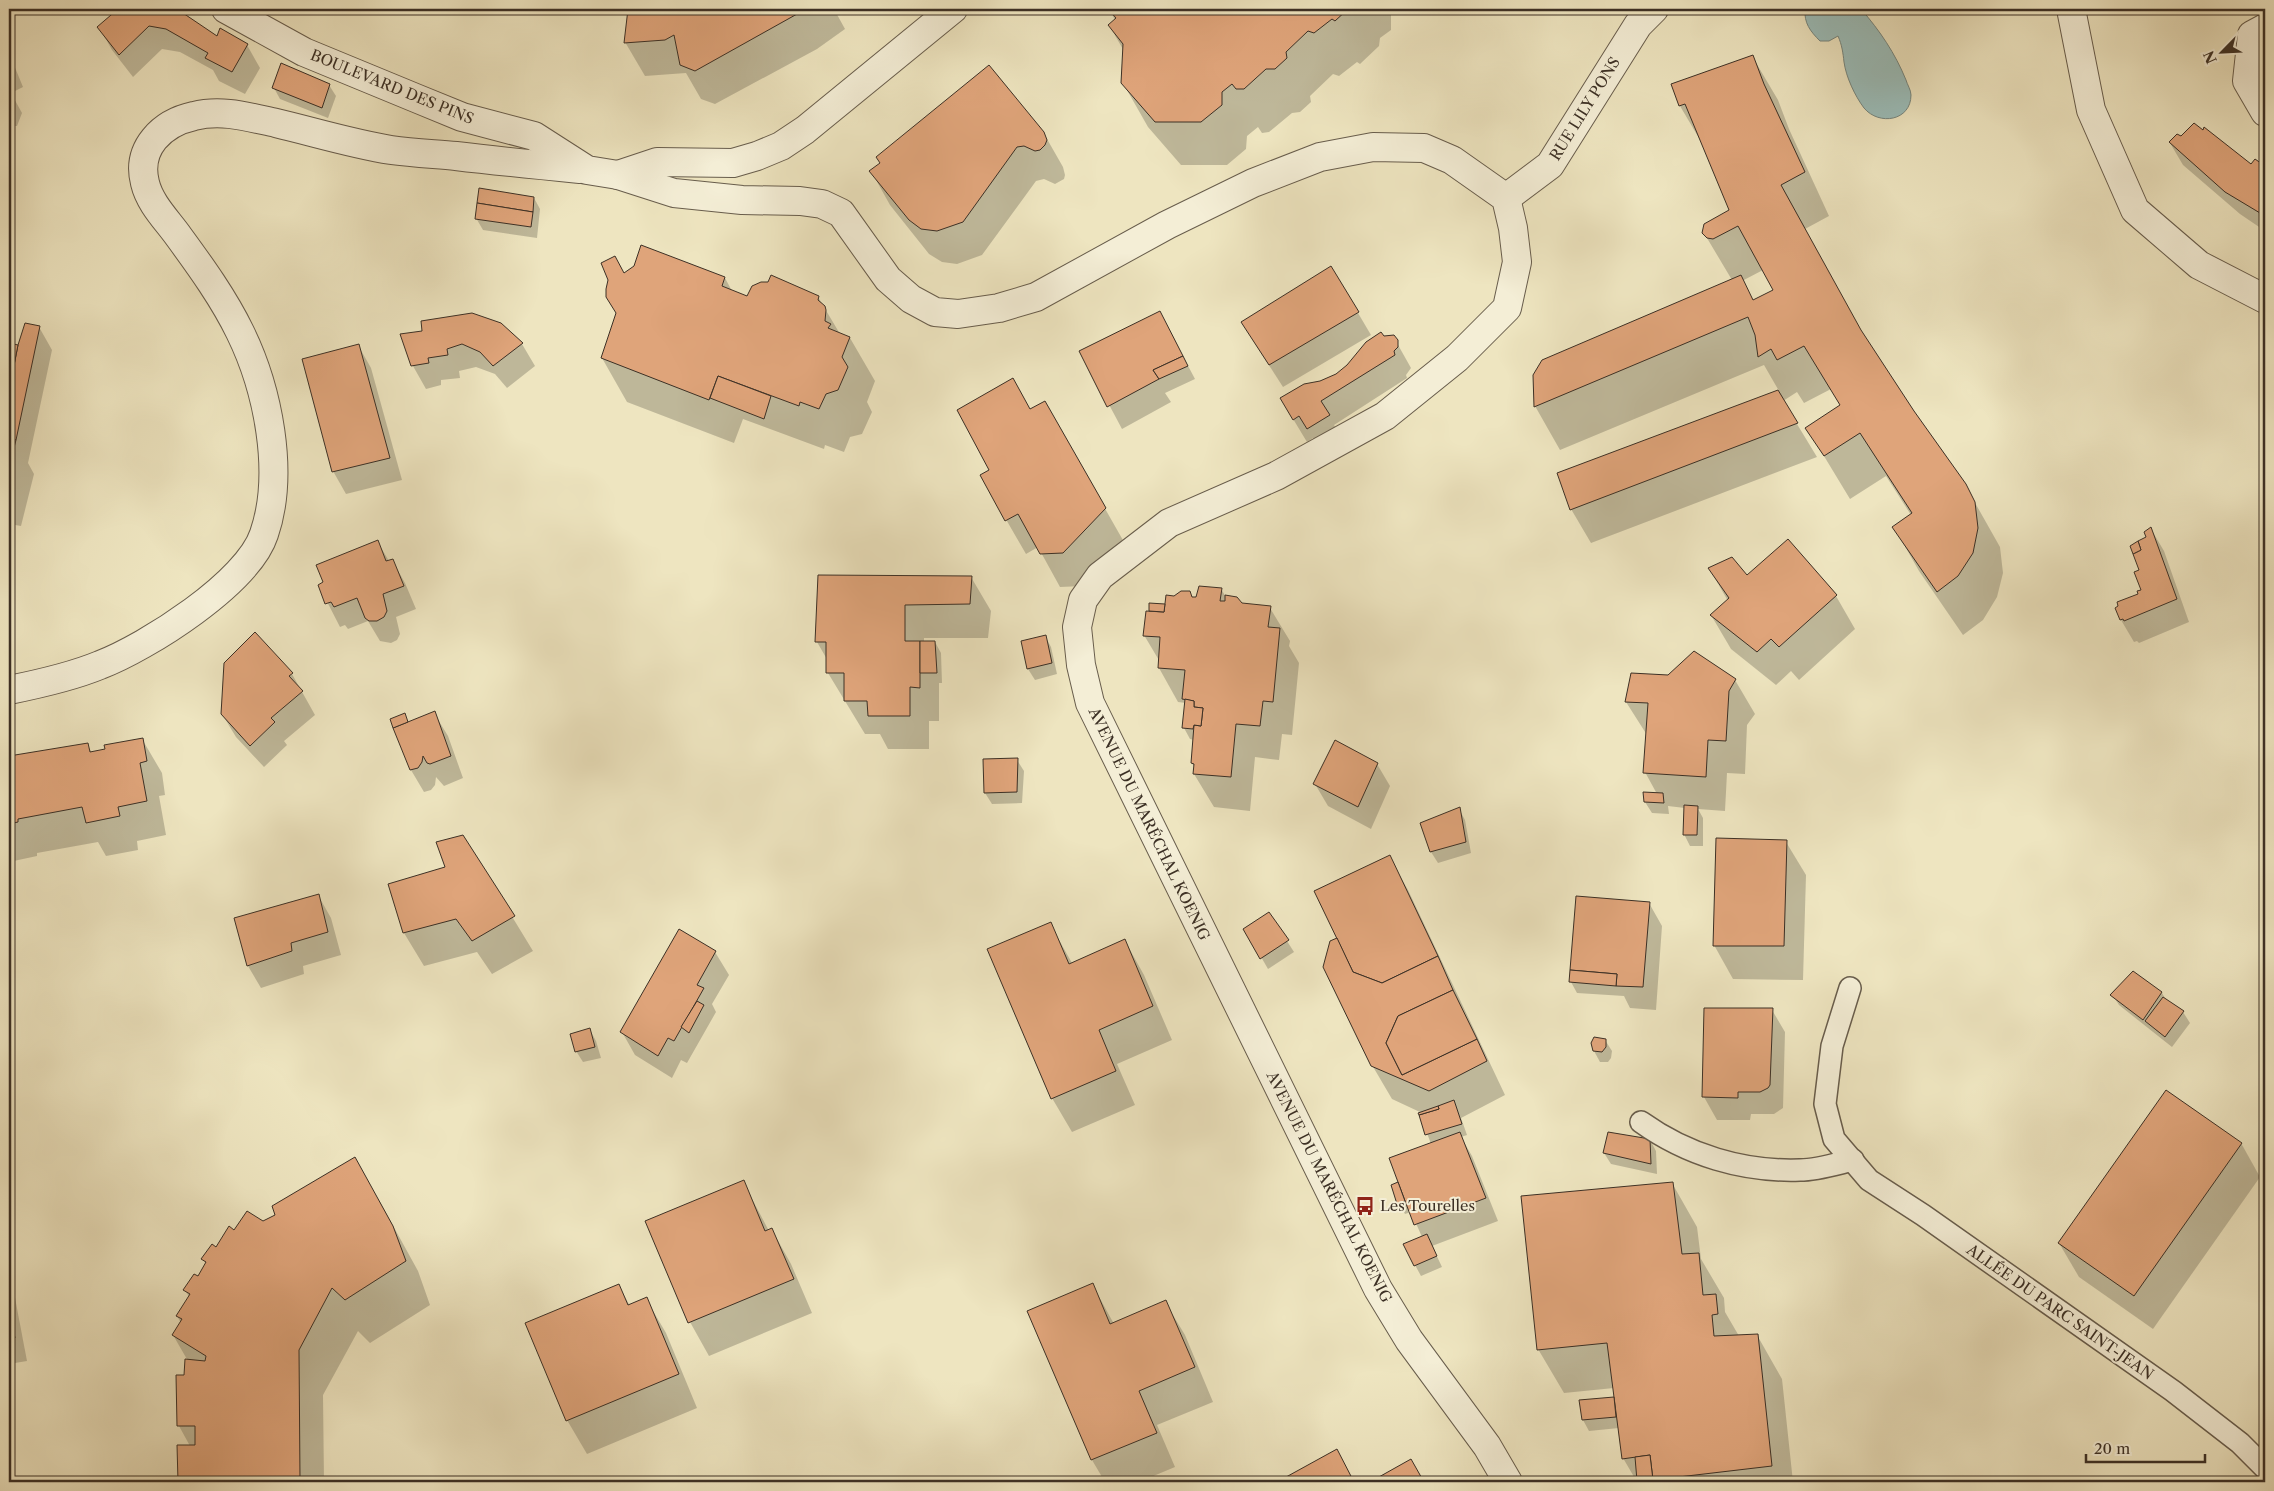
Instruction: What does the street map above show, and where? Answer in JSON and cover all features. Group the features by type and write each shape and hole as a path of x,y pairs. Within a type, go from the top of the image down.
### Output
{"street":[{"name":"BOULEVARD DES PINS","path":"226,9 304,52 418,100 462,117 534,136 587,170 618,174"},
{"path":"618,174 657,162 733,163 781,146 804,130 953,9"},
{"name":"RUE LILY PONS","path":"1506,198 1550,165 1638,25 1654,9"},
{"path":"2071,9 2091,110 2135,210 2199,265 2265,299"},
{"path":"2265,28 2252,35 2247,81 2265,112"},
{"path":"9,690 41,683 102,665 151,638 198,608 229,583 248,561 264,536 273,492 273,448 261,389 240,333 203,271 151,200 144,181 143,156 153,138 170,123 213,112 241,115 391,150 587,170"},
{"path":"618,174 674,193 742,200 800,201 822,204 841,213 888,279 911,299 935,312 958,314 999,308 1036,297 1167,225 1253,184 1320,157 1373,147 1424,148 1452,160 1506,198"},
{"name":"AVENUE DU MARÉCHAL KOENIG","path":"1506,198 1513,228 1517,262 1507,308 1463,352 1385,416 1276,476 1169,524 1131,550 1100,576 1083,600 1077,627 1080,664 1090,703 1378,1289 1409,1340 1487,1446 1508,1482"}],"lane":[{"name":"ALLÉE DU PARC SAINT-JEAN","path":"1850,988 1832,1046 1826,1104 1834,1139 1870,1180 1923,1215 2173,1391 2240,1443 2265,1468"},
{"path":"1641,1122 1661,1136 1711,1159 1758,1169 1801,1170 1853,1160"}],"water":[{"path":"1805,9 1861,9 1875,26 1902,70 1911,93 1910,104 1906,111 1893,118 1885,119 1870,114 1864,108 1849,80 1838,36 1829,41 1820,41 1808,26"}],"building":[{"path":"118,9 177,9 217,36 220,28 248,44 232,72 205,58 208,53 166,29 149,26 119,55 97,27"},
{"path":"628,9 806,9 695,71 680,65 674,35 665,40 624,43"},
{"path":"1108,9 1348,9 1335,21 1332,19 1314,33 1308,31 1286,52 1287,58 1275,69 1266,69 1244,89 1236,89 1232,84 1222,92 1222,105 1201,122 1155,122 1121,83 1123,44 1108,25 1116,18"},
{"path":"1753,55 1764,84 1805,172 1781,185 1861,330 1914,411 1966,484 1975,502 1978,528 1973,553 1958,576 1937,592 1892,527 1912,513 1860,433 1824,456 1805,428 1840,405 1804,346 1777,360 1771,349 1758,357 1755,335 1748,317 1534,407 1533,375 1542,360 1741,275 1753,300 1773,290 1738,226 1713,239 1707,238 1702,233 1704,224 1729,210 1685,104 1679,106 1671,84"},
{"path":"281,63 330,84 322,108 272,88"},
{"path":"989,65 1044,132 1047,140 1045,145 1040,150 1035,151 1024,146 1017,147 963,222 937,231 921,229 909,220 869,171 880,163 876,157"},
{"path":"2194,123 2203,130 2204,127 2251,164 2255,159 2265,166 2265,216 2225,192 2169,142 2177,134 2181,136"},
{"path":"479,188 534,197 533,212 477,203"},
{"path":"477,203 533,212 531,227 475,219"},
{"path":"641,245 725,277 722,286 747,296 752,286 761,282 768,282 771,275 819,296 818,300 825,306 826,310 825,321 831,324 828,328 850,337 842,357 848,367 838,390 826,394 819,409 800,402 799,406 718,376 709,400 601,358 616,313 606,297 608,280 601,263 615,256 624,273 634,266"},
{"path":"1331,266 1359,312 1269,365 1241,322"},
{"path":"1160,311 1183,356 1153,370 1159,379 1107,407 1079,351"},
{"path":"472,313 501,323 523,343 493,366 480,352 462,344 447,349 448,355 428,358 429,363 411,366 400,334 422,331 421,321"},
{"path":"25,323 40,326 16,440 9,438 9,391 18,345"},
{"path":"1381,332 1384,336 1394,335 1398,340 1398,347 1394,351 1395,355 1321,401 1330,415 1307,429 1299,416 1293,420 1280,398 1304,384 1320,381 1336,374 1347,365 1366,342"},
{"path":"9,343 18,345 9,391"},
{"path":"359,344 390,458 332,472 302,359"},
{"path":"1183,356 1188,366 1159,379 1153,370"},
{"path":"718,376 771,396 764,419 710,398"},
{"path":"1013,378 1030,409 1045,401 1106,508 1063,553 1040,554 1018,514 1005,521 980,475 989,470 957,410"},
{"path":"1778,390 1798,423 1570,510 1557,473"},
{"path":"9,438 16,440 9,467"},
{"path":"2151,527 2177,599 2124,621 2123,619 2120,620 2115,608 2118,606 2117,602 2138,594 2137,591 2141,590 2134,572 2139,570 2133,554 2141,550 2138,541 2146,537 2144,532"},
{"path":"1788,539 1837,595 1779,647 1771,639 1757,652 1710,615 1729,598 1708,568 1732,557 1747,575"},
{"path":"378,540 386,561 393,559 404,586 383,594 387,611 384,617 377,621 369,621 365,618 357,598 334,607 331,602 325,604 318,585 323,582 316,565"},
{"path":"2138,541 2141,550 2133,554 2130,546"},
{"path":"818,575 972,576 970,604 905,605 905,641 920,641 920,688 910,687 910,716 868,716 867,701 844,701 844,673 826,673 826,642 815,642"},
{"path":"1199,586 1222,588 1220,601 1225,601 1225,595 1237,597 1242,603 1271,606 1268,627 1280,628 1273,702 1263,701 1260,726 1236,724 1231,777 1193,774 1194,764 1191,763 1194,725 1201,726 1203,708 1194,707 1194,701 1182,699 1185,670 1158,668 1160,637 1143,636 1146,611 1164,612 1166,595 1174,596 1181,591 1190,591 1192,597 1196,597"},
{"path":"1149,603 1165,604 1164,612 1149,611"},
{"path":"255,632 293,673 289,676 303,691 271,718 275,722 250,746 221,714 224,663"},
{"path":"1046,635 1052,663 1027,669 1021,641"},
{"path":"920,641 935,641 937,673 920,673"},
{"path":"1694,651 1736,679 1729,691 1726,741 1708,740 1706,777 1643,773 1648,703 1625,702 1631,673 1668,675"},
{"path":"1185,699 1194,701 1194,707 1203,708 1201,726 1194,725 1193,729 1182,728"},
{"path":"435,711 451,756 430,764 427,763 423,756 418,768 410,770 393,728"},
{"path":"405,713 408,722 393,728 390,719"},
{"path":"143,738 147,761 140,763 147,801 118,807 120,816 86,823 82,807 18,819 18,822 9,824 9,756 88,743 90,752 105,749 104,745"},
{"path":"1335,740 1378,763 1358,807 1313,784"},
{"path":"1018,758 1017,792 984,793 983,759"},
{"path":"1643,792 1663,793 1664,803 1644,802"},
{"path":"1684,805 1698,806 1697,835 1683,835"},
{"path":"1460,807 1466,842 1430,852 1420,823"},
{"path":"463,835 515,916 472,941 456,919 403,933 388,884 445,867 436,842"},
{"path":"1716,838 1787,840 1784,946 1713,946"},
{"path":"1390,855 1438,956 1382,983 1353,972 1314,891"},
{"path":"319,894 328,932 291,943 292,951 247,966 234,918"},
{"path":"1576,896 1650,902 1643,987 1616,986 1617,974 1570,970"},
{"path":"1269,912 1289,940 1260,959 1243,929"},
{"path":"1051,922 1069,964 1125,939 1153,1006 1099,1030 1116,1071 1051,1099 987,949"},
{"path":"679,929 716,951 697,985 704,988 674,1041 668,1038 658,1056 620,1032"},
{"path":"1337,938 1353,972 1382,983 1438,956 1453,990 1398,1016 1386,1043 1402,1075 1477,1039 1487,1061 1429,1091 1371,1066 1323,967 1330,941"},
{"path":"1570,970 1617,974 1616,986 1569,982"},
{"path":"2133,971 2162,992 2143,1020 2110,995"},
{"path":"1453,990 1477,1039 1402,1075 1386,1043 1398,1016"},
{"path":"2163,997 2184,1011 2165,1037 2145,1021"},
{"path":"697,1001 704,1005 689,1033 681,1027"},
{"path":"1704,1008 1773,1008 1770,1085 1768,1088 1760,1092 1738,1092 1738,1098 1702,1097"},
{"path":"590,1028 595,1047 575,1052 570,1034"},
{"path":"1594,1037 1606,1039 1606,1047 1602,1052 1593,1051 1591,1043"},
{"path":"2166,1090 2242,1143 2134,1296 2058,1243"},
{"path":"1454,1100 1462,1124 1425,1135 1419,1115 1439,1109 1438,1106"},
{"path":"1438,1106 1439,1109 1419,1115 1418,1113"},
{"path":"1460,1132 1486,1198 1414,1225 1389,1158"},
{"path":"1608,1132 1650,1139 1651,1164 1603,1153"},
{"path":"355,1157 393,1226 406,1261 345,1300 332,1288 299,1350 300,1480 292,1482 178,1482 177,1445 195,1445 195,1426 177,1426 176,1375 184,1375 185,1359 205,1361 206,1356 172,1335 182,1319 176,1316 190,1294 183,1290 194,1274 198,1276 206,1262 201,1259 212,1244 216,1247 229,1226 234,1230 247,1211 263,1221 275,1215 272,1206"},
{"path":"744,1180 765,1231 772,1228 794,1279 688,1323 645,1221"},
{"path":"1398,1182 1405,1201 1397,1204 1391,1185"},
{"path":"1673,1182 1682,1254 1699,1253 1703,1295 1716,1294 1718,1314 1712,1315 1714,1336 1758,1334 1772,1466 1653,1480 1650,1455 1622,1459 1607,1343 1537,1350 1521,1196"},
{"path":"1427,1234 1437,1256 1414,1266 1403,1244"},
{"path":"1093,1283 1110,1324 1166,1300 1195,1367 1139,1391 1157,1433 1091,1460 1027,1311"},
{"path":"619,1284 628,1305 647,1297 679,1374 566,1421 525,1323"},
{"path":"9,1307 15,1338 9,1339"},
{"path":"1614,1397 1616,1417 1582,1420 1579,1400"},
{"path":"1337,1449 1354,1482 1277,1482"},
{"path":"1650,1455 1653,1480 1637,1481 1635,1457"},
{"path":"1411,1459 1424,1482 1370,1482"},
{"path":"136,1478 137,1482 113,1482"}],"place":[{"name":"Les Tourelles","path":"1365,1206"}]}
